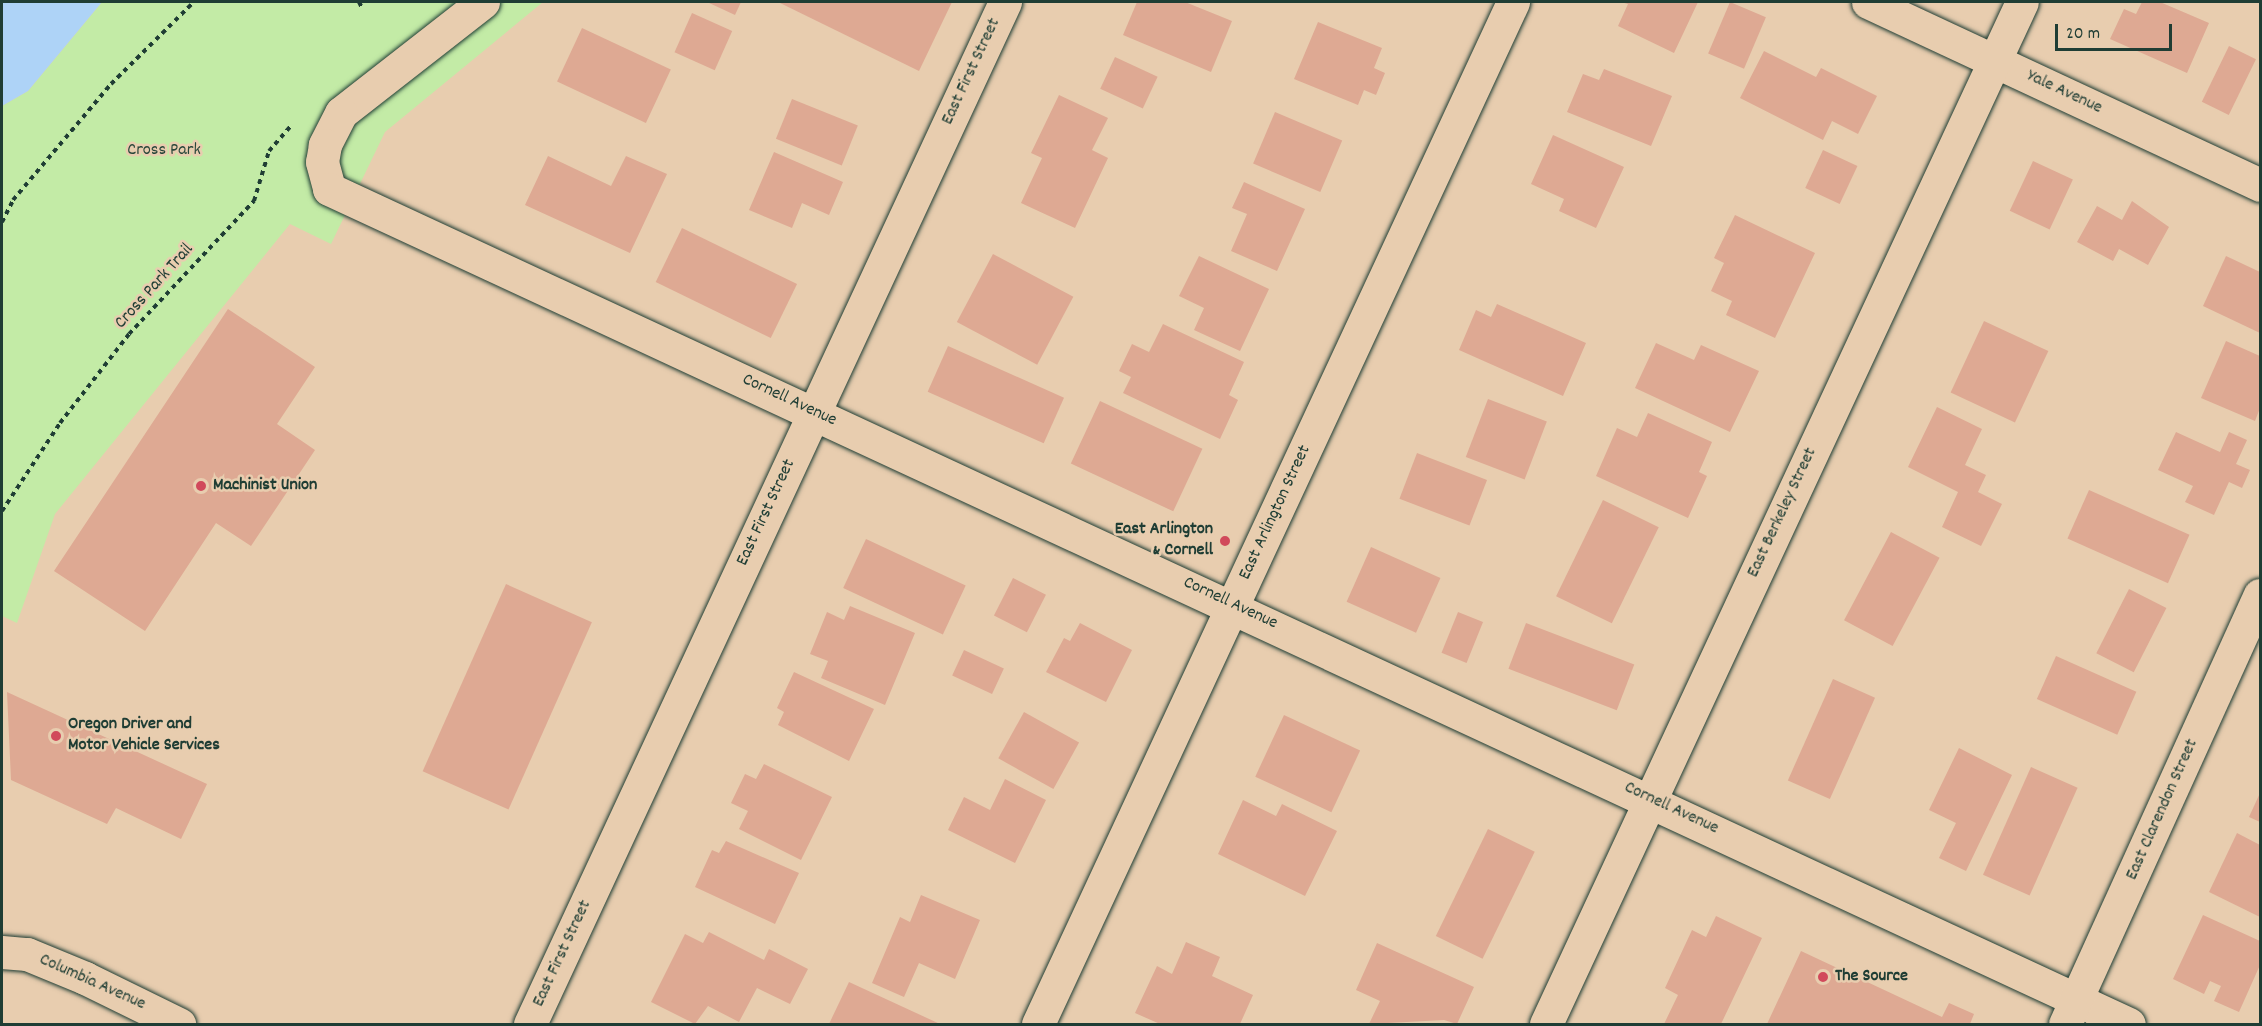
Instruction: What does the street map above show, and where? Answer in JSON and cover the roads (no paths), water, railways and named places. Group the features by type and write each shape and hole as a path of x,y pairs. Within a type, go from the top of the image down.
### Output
{"street":[{"name":"Cornell Avenue","path":"483,2 341,113 325,145 322,162 329,189 1649,799 2071,1012 2129,1024"},
{"name":"East First Street","path":"530,1024 1005,2"},
{"name":"East Arlington Street","path":"1038,1024 1514,2"},
{"name":"Yale Avenue","path":"1868,2 2260,185"},
{"name":"East Berkeley Street","path":"1546,1024 2022,2"},
{"name":"East Clarendon Street","path":"2071,1012 2260,595"},
{"name":"Columbia Avenue","path":"2,952 27,954 85,978 179,1024"}],"water":[{"path":"2,2 102,2 28,91 2,106"}],"place":[{"name":"Machinist Union","path":"201,486"},
{"name":"East Arlington & Cornell","path":"1225,541"},
{"name":"Oregon Driver and Motor Vehicle Services","path":"56,736"},
{"name":"The Source","path":"1823,977"}],"park label":[{"name":"Cross Park","path":"164,151"}]}
